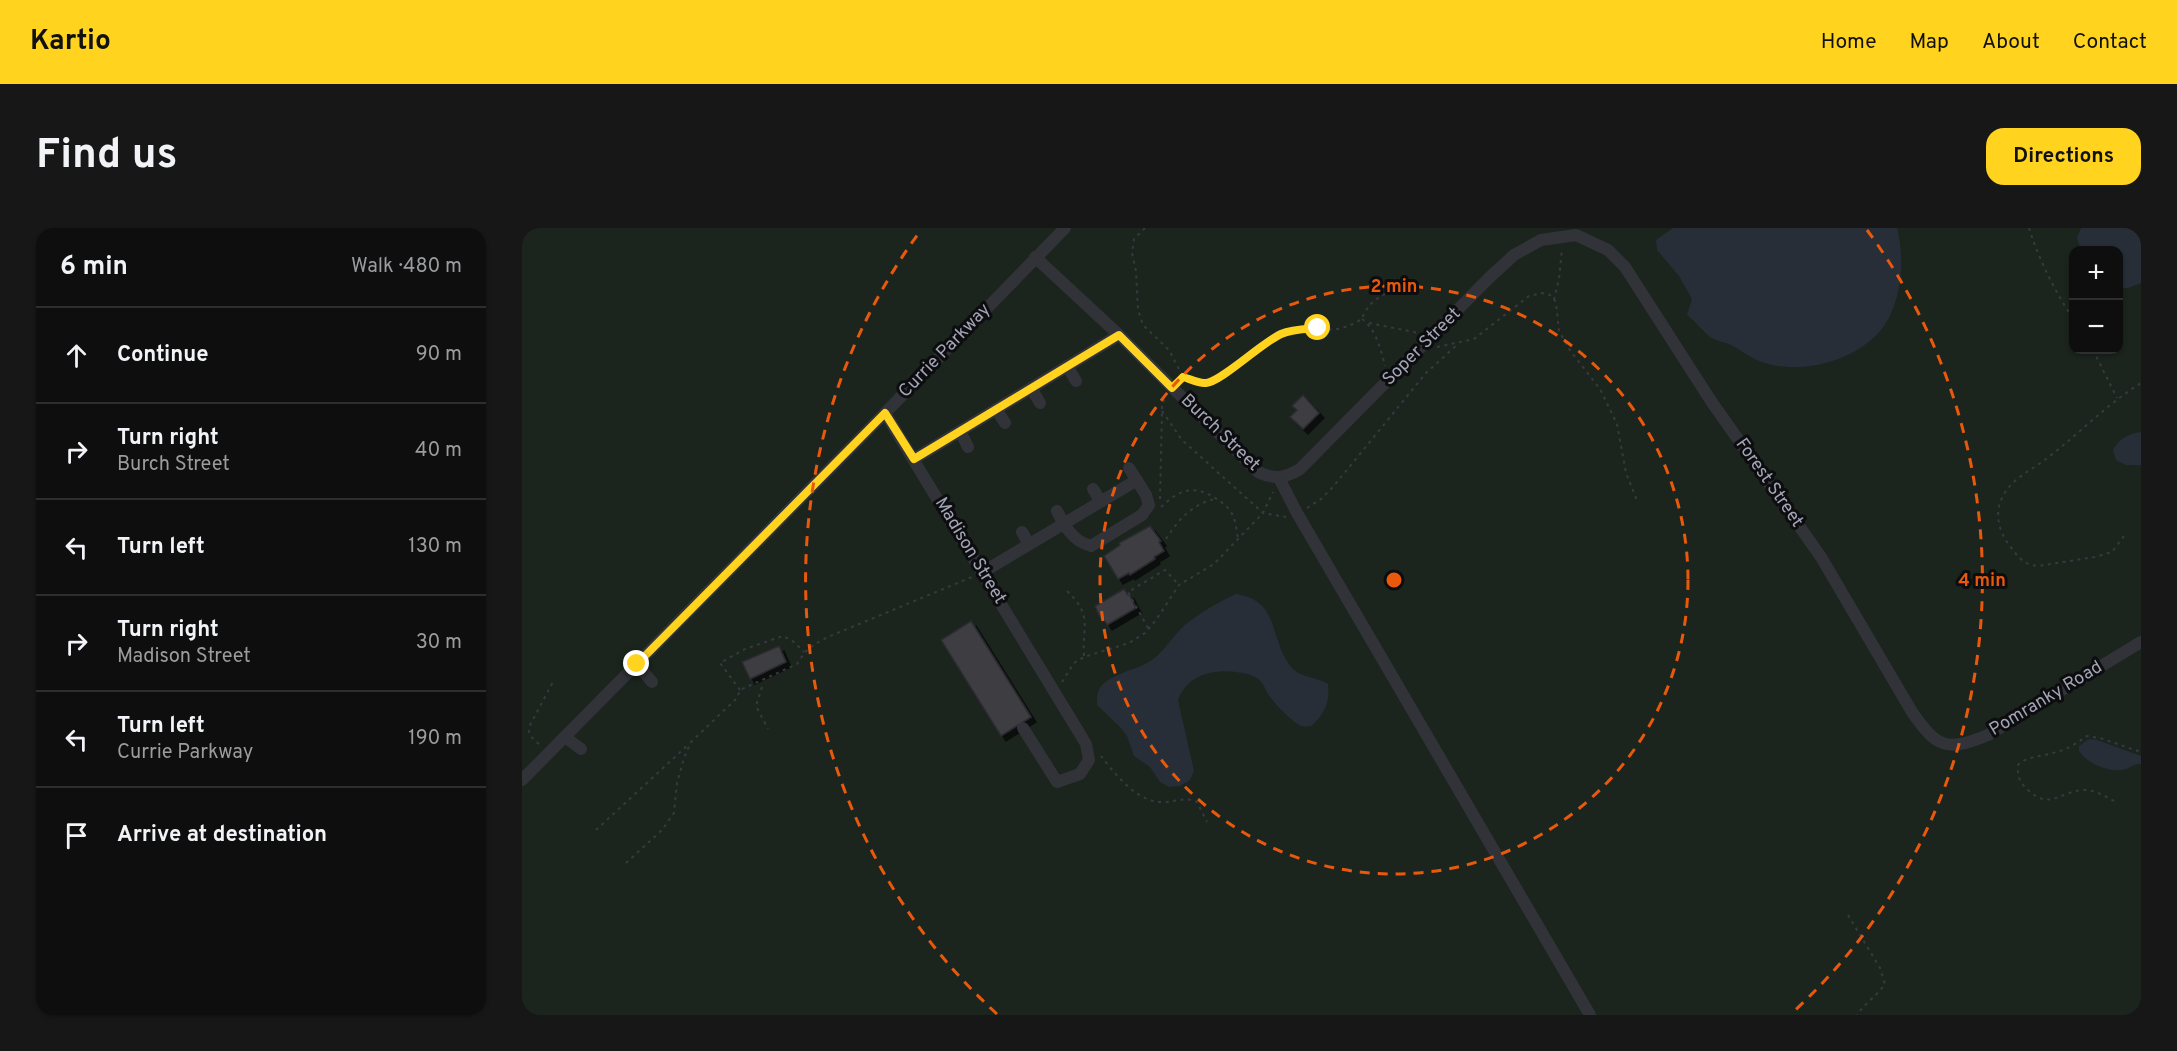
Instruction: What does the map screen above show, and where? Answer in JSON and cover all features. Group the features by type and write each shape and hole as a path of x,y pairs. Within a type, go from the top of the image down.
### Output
{"street":[{"name":"Currie Parkway","path":"522,780 1065,228"},
{"name":"Soper Street","path":"1279,478 1289,476 1300,469 1514,255 1541,240 1576,235"},
{"name":"Forest Street","path":"1576,235 1608,250 1625,267 1711,401 1821,557 1912,712 1926,732 1947,746"},
{"name":"Burch Street","path":"1035,257 1119,335 1258,472 1279,478"},
{"path":"914,459 1119,335"},
{"path":"1067,366 1076,381"},
{"path":"1031,388 1040,403"},
{"path":"996,409 1005,423"},
{"name":"Madison Street","path":"885,413 983,572 1060,689 1086,744 1089,760 1080,774 1057,782 1023,728"},
{"path":"960,431 968,447"},
{"path":"1056,511 1081,543 1091,546 1142,515 1149,506 1146,495 1129,468"},
{"path":"1279,478 1297,513 1590,1015"},
{"path":"983,572 1137,480"},
{"path":"1093,489 1101,502"},
{"path":"1022,532 1029,544"},
{"name":"Pomranky Road","path":"1947,746 1966,744 1988,735 2141,642"},
{"path":"637,664 652,682"},
{"path":"564,737 581,749"}],"path":[{"path":"1145,228 1134,239 1132,253 1136,271 1138,310 1143,325 1169,350 1183,377 1204,384 1214,382 1243,359 1282,334 1295,330 1337,329 1362,319"},
{"path":"2029,228 2036,251 2069,314"},
{"path":"1554,300 1562,253 1561,237"},
{"path":"1362,319 1365,309 1390,291"},
{"path":"1419,350 1474,339 1529,296 1542,293 1550,295 1556,302 1559,331 1569,349 1600,388 1617,424 1626,473 1638,503"},
{"path":"1362,319 1368,323 1434,335"},
{"path":"1368,323 1376,338 1389,380"},
{"path":"1162,411 1182,440 1263,513 1291,517 1321,500 1426,373 1458,344"},
{"path":"2095,354 2117,398"},
{"path":"1183,377 1162,403 1160,498 1157,511 1181,491 1192,489 1203,491 1231,511 1238,538"},
{"path":"2124,536 2112,552 2084,559 2029,566 2019,559 2002,534 1998,523 1998,511 2002,497 2013,482 2050,456 2117,398 2141,383"},
{"path":"1060,689 1074,663 1084,657 1129,643 1148,629 1179,585 1214,564 1263,513 1279,478"},
{"path":"1166,539 1181,518 1194,507 1216,499"},
{"path":"1148,629 1128,592 1166,570 1179,585"},
{"path":"596,830 737,698 740,690 797,664 805,652 828,637 983,572"},
{"path":"1067,591 1084,612 1084,657"},
{"path":"740,690 720,663 745,649 783,636 805,652"},
{"path":"1060,689 1065,678"},
{"path":"543,747 528,732 554,680"},
{"path":"762,687 756,706 768,729"},
{"path":"2114,801 2094,791 2083,790 2058,798 2046,800 2037,798 2020,782 2018,765 2023,760 2052,754 2075,745 2087,736 2141,752"},
{"path":"626,863 662,830 674,813 684,758 691,742"},
{"path":"1095,748 1116,776 1140,795 1154,802 1188,798 1197,802 1207,822"},
{"path":"1848,915 1880,968 1885,984 1879,993 1868,1000 1857,1015"}],"shaded area":[{"path":"522,228 2141,228 2141,1015 522,1015"},
{"path":"1673,228 1897,228 1901,265 1895,304 1884,326 1873,338 1844,357 1827,363 1792,367 1775,366 1759,361 1731,345 1710,337 1687,315 1692,299 1679,276 1657,250 1656,240"},
{"path":"2081,228 2141,228 2141,283 2123,288 2123,246 2080,246 2077,238"},
{"path":"2141,432 2141,465 2126,465 2116,460 2113,450 2118,443 2132,434"},
{"path":"1236,594 1251,598 1268,613 1285,658 1293,669 1328,684 1326,707 1311,726 1303,726 1294,722 1284,712 1270,697 1261,682 1253,676 1227,671 1201,676 1187,685 1178,700 1194,771 1190,780 1180,786 1169,787 1160,782 1150,767 1134,756 1127,736 1097,705 1098,691 1108,680 1144,665 1154,658 1185,625 1209,608"},
{"path":"2089,739 2141,756 2141,764 2116,770 2098,766 2079,751 2079,746"}],"building":[{"path":"1303,395 1319,413 1303,429 1290,417 1297,410 1292,406"},
{"path":"1150,526 1161,541 1159,542 1164,551 1130,575 1129,573 1118,579 1104,556 1120,545 1119,543"},
{"path":"1124,589 1136,608 1107,625 1103,618 1101,619 1095,606"},
{"path":"971,621 1031,717 1001,736 941,640"},
{"path":"779,646 786,662 750,679 742,662"}],"route":[{"path":"637,664 885,413 914,459 1119,335 1172,388 1183,377 1204,384 1214,382 1243,359 1282,334 1295,330 1318,328"}]}
